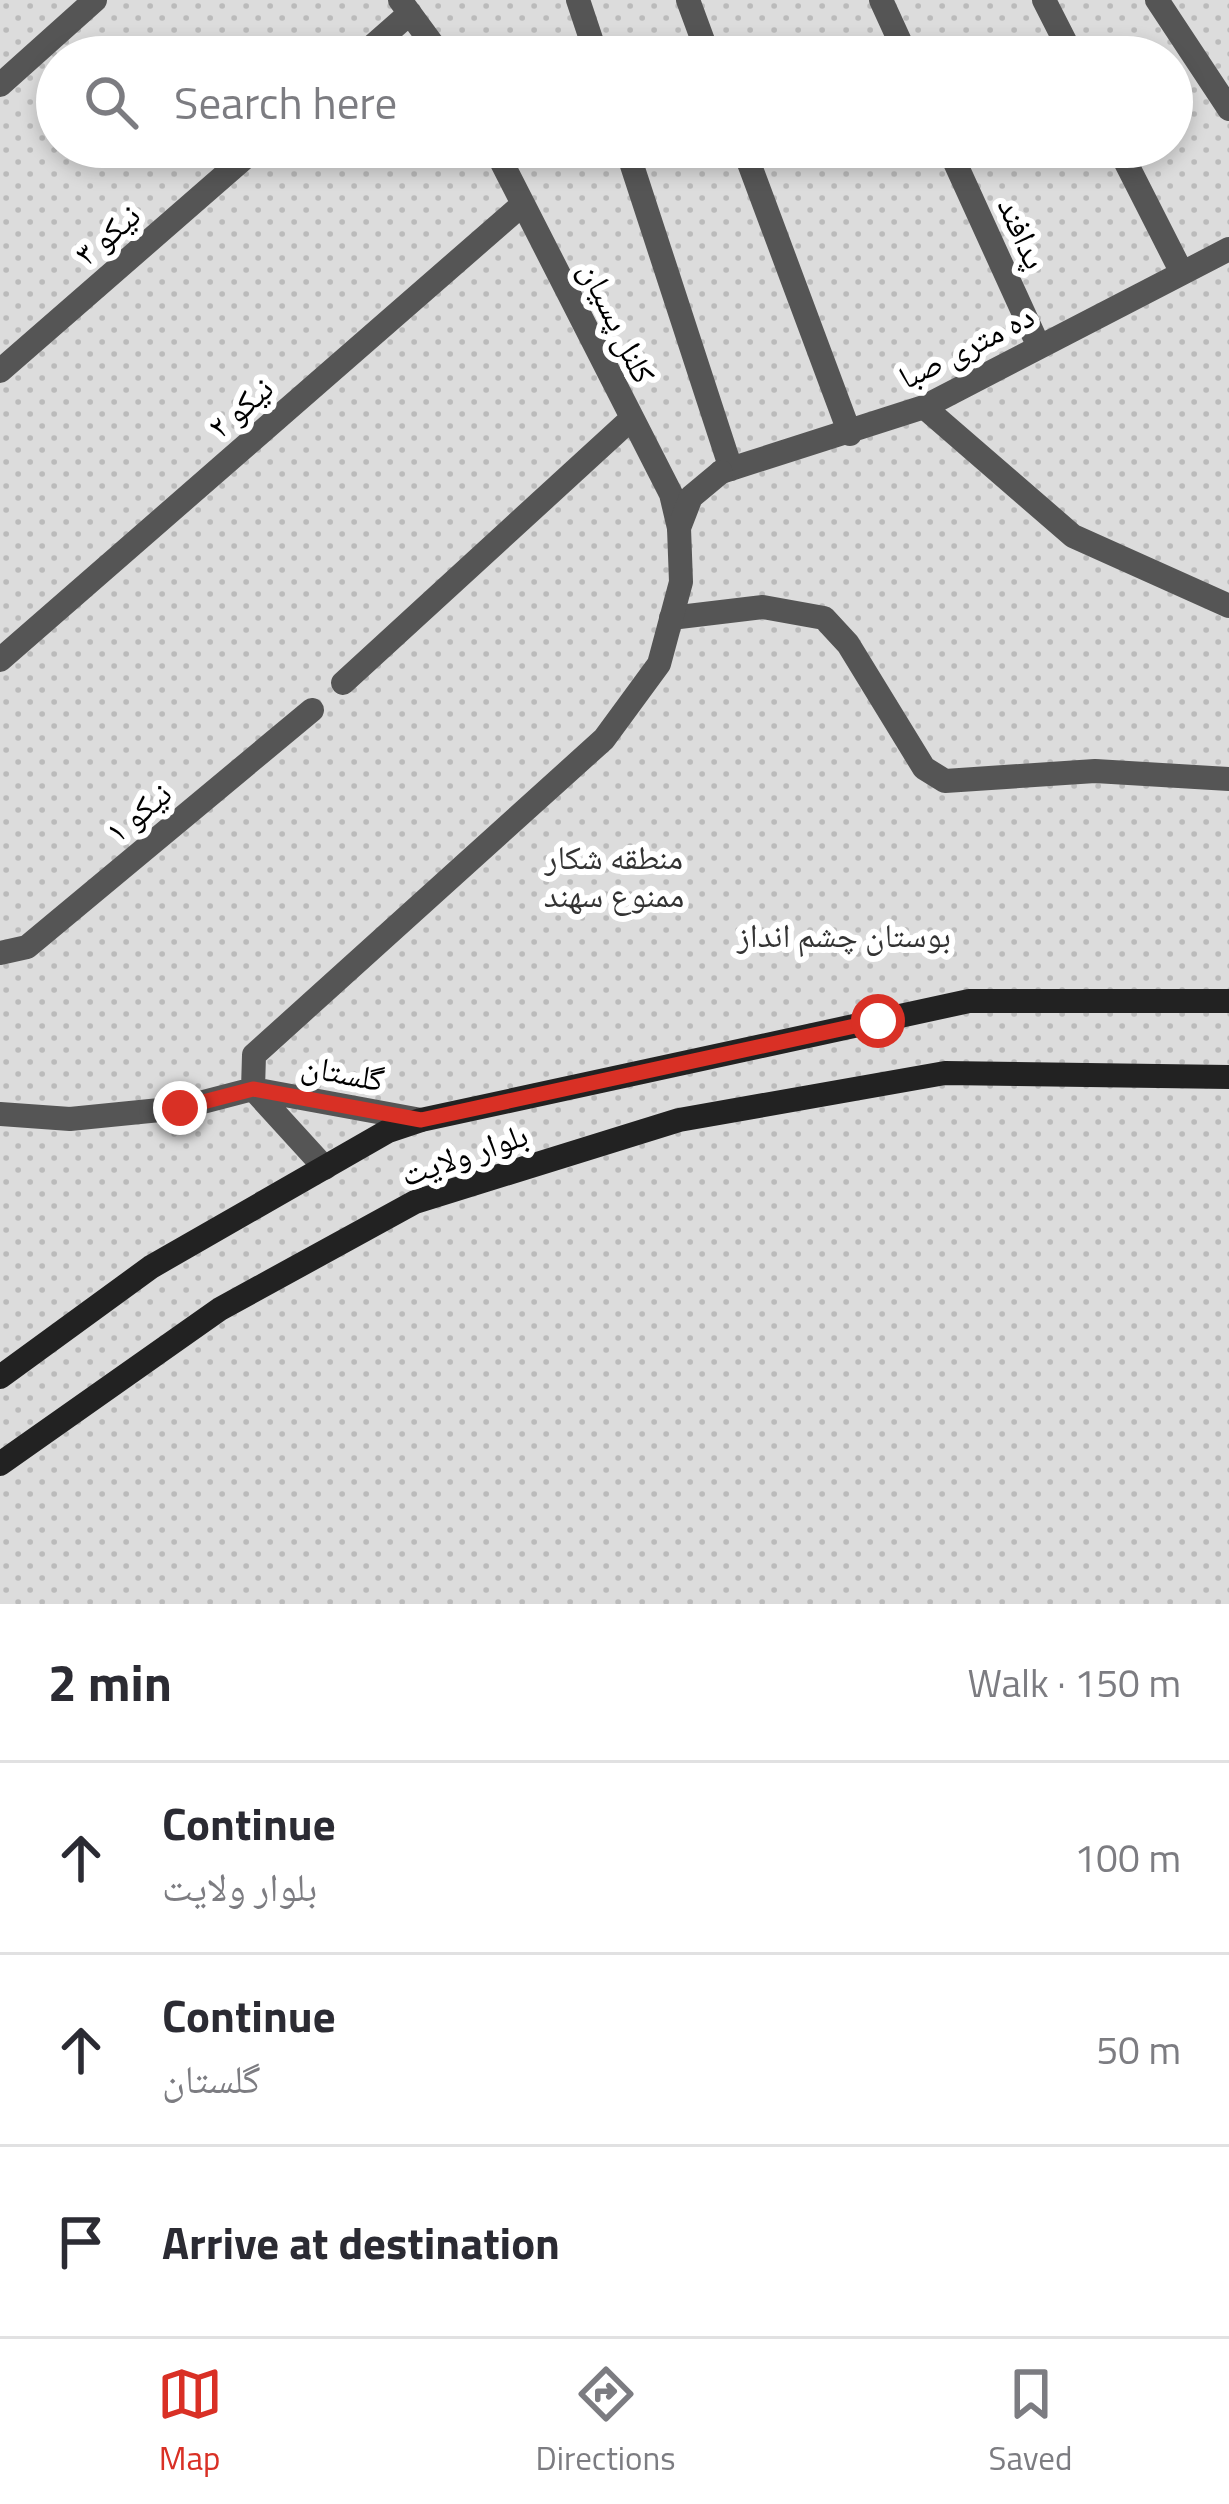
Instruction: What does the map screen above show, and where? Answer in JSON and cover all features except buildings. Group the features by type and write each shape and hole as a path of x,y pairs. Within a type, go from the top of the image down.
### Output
{"main road":[{"name":"بلوار ولایت","path":"0,1377 151,1267 388,1131 421,1120 969,1001 1229,1001"},
{"name":"بلوار ولایت","path":"0,1464 220,1309 415,1202 680,1120 945,1073 1229,1077"}],"street":[{"path":"55,36 95,0"},
{"path":"578,0 590,36"},
{"path":"688,0 701,36"},
{"path":"881,0 897,36"},
{"path":"1044,0 1062,36"},
{"path":"1157,0 1181,36"},
{"path":"379,36 405,7 426,36"},
{"path":"0,86 36,53"},
{"path":"1193,54 1229,109"},
{"name":"نیکو ۳","path":"0,371 233,168"},
{"name":"کلنل پسیان","path":"505,168 671,494 680,528"},
{"path":"253,1089 254,1054 604,739 659,664 681,582 680,528 691,497 726,471 632,168"},
{"path":"751,168 850,434"},
{"name":"پدافند","path":"958,168 1039,346"},
{"path":"1129,168 1182,273"},
{"name":"نیکو ۲","path":"0,660 523,204"},
{"name":"ده متری صبا","path":"726,471 924,407 991,377 1039,346 1229,249"},
{"path":"924,407 1073,536 1229,606"},
{"path":"343,683 630,420"},
{"path":"671,618 763,607 824,618 848,644 924,768 945,781 1096,771 1229,778"},
{"name":"نیکو ۱","path":"0,953 27,946 312,710"},
{"name":"گلستان","path":"0,1114 70,1119 180,1108 253,1089 421,1120"},
{"name":"گلستان","path":"253,1089 325,1168"}],"green space":[{"name":"منطقه شکار ممنوع سهند","path":"0,0 1229,0 1229,1604 0,1604"}],"route":[{"path":"180,1108 253,1089 421,1120 878,1021"}],"park label":[{"name":"بوستان چشم انداز","path":"844,935"}]}
